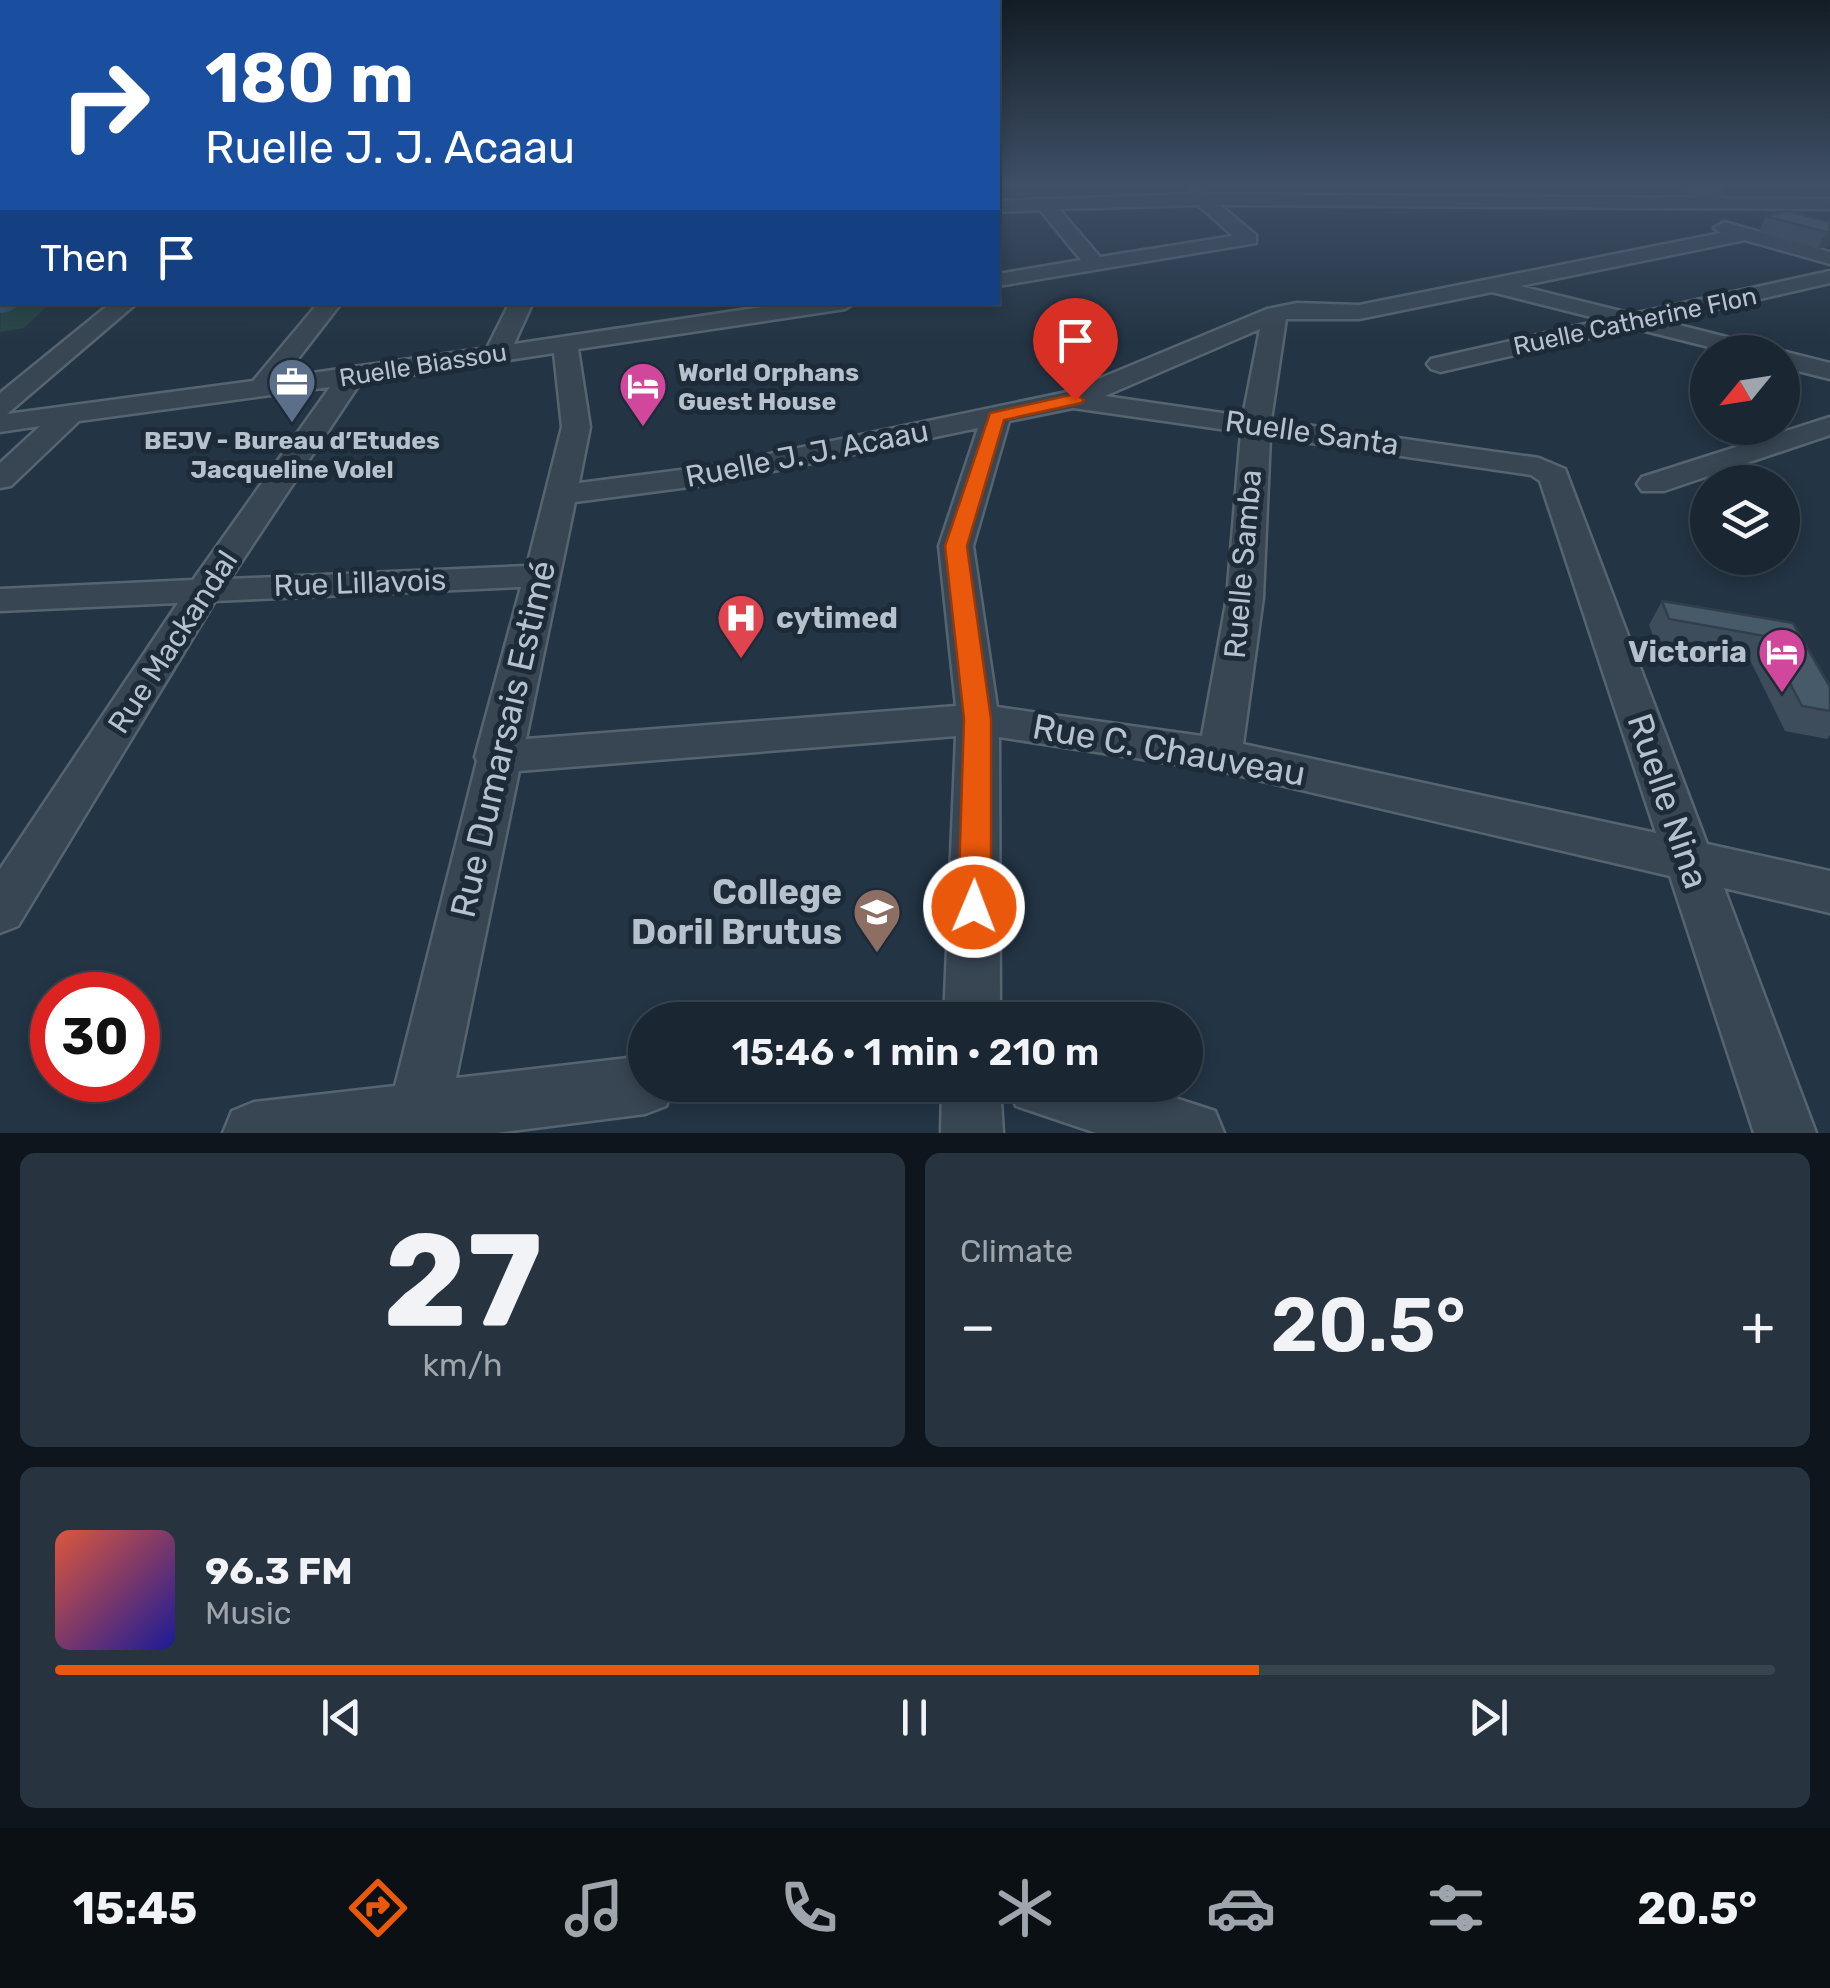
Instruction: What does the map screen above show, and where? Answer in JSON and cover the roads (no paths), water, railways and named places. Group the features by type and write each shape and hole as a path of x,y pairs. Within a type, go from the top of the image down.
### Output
{"street":[{"path":"1073,237 1096,265"},
{"path":"1000,280 1248,239 1246,237"},
{"name":"Ruelle J. J. Acaau","path":"560,495 729,472 1075,400 1275,314 1297,310 1360,312 1732,237"},
{"path":"1756,237 1830,258"},
{"name":"Ruelle Catherine Flon","path":"1440,364 1830,278"},
{"path":"1494,286 1690,335"},
{"path":"0,407 122,305"},
{"path":"261,389 329,305"},
{"path":"497,354 521,305"},
{"name":"Ruelle Biassou","path":"0,423 565,344 724,312 809,305"},
{"name":"Ruelle Samba","path":"1220,754 1245,598 1256,424 1275,314"},
{"name":"Rue Dumarsais Estimé","path":"416,1121 576,426 565,344"},
{"path":"1800,364 1830,371"},
{"name":"Rue Mackandal","path":"0,911 205,589 351,376"},
{"name":"Ruelle Santa","path":"1075,400 1256,424 1548,471"},
{"path":"0,479 70,414"},
{"path":"972,1002 978,719 956,546 996,416"},
{"path":"1653,484 1830,426"},
{"name":"Ruelle Nina","path":"1548,471 1554,476 1785,1133"},
{"name":"Rue Lillavois","path":"0,600 540,576"},
{"name":"Rue C. Chauveau","path":"498,757 978,719 1220,754 1830,892"},
{"path":"254,1133 416,1121 628,1088"},
{"path":"972,1102 972,1133"},
{"path":"1092,1102 1193,1133"}],"place":[{"name":"BEJV - Bureau d’Etudes Jacqueline Volel","path":"292,424"},
{"name":"World Orphans Guest House","path":"643,428"},
{"name":"cytimed","path":"741,660"},
{"name":"Victoria","path":"1782,694"},
{"name":"College Doril Brutus","path":"877,954"}]}
